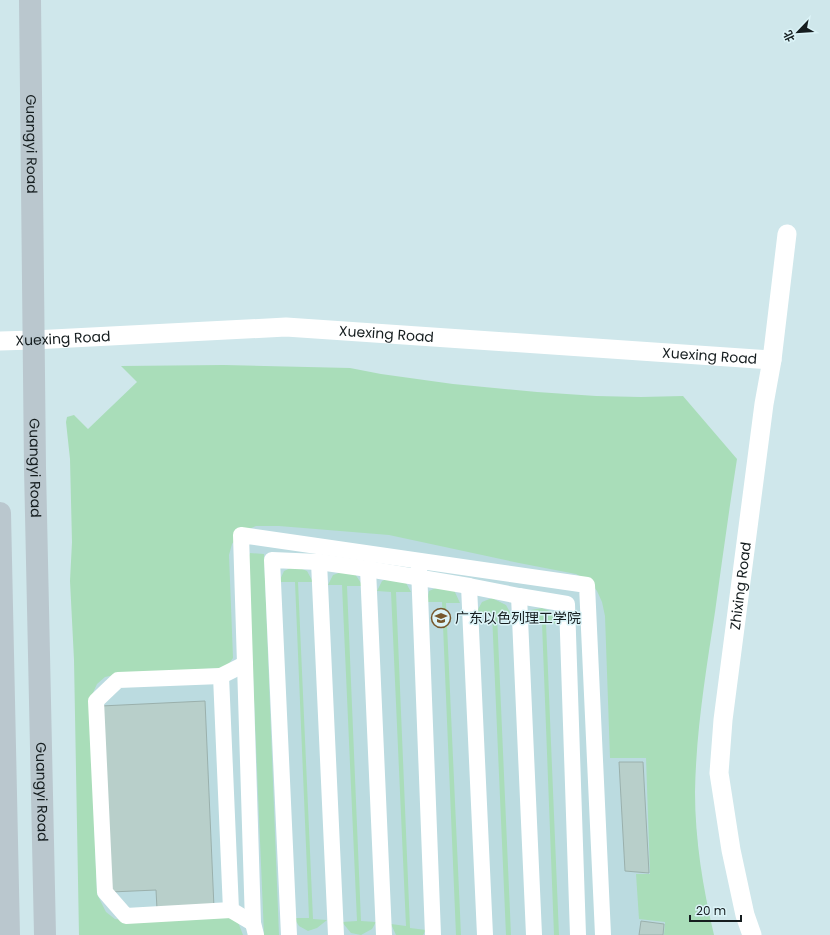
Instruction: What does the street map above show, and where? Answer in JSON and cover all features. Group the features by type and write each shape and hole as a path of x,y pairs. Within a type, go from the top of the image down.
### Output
{"main road":[{"name":"Guangyi Road","path":"30,0 35,476 45,935"},
{"path":"0,513 9,935"}],"street":[{"name":"Zhixing Road","path":"752,935 731,850 719,773 724,712 764,404 772,360 786,234"},
{"name":"Xuexing Road","path":"0,341 286,327 772,360"},
{"path":"255,929 241,535 587,585 604,935"},
{"path":"289,935 272,560 319,562 368,569 567,604 578,935"},
{"path":"418,561 433,935"},
{"path":"319,562 336,935"},
{"path":"368,569 384,935"},
{"path":"469,586 485,935"},
{"path":"519,596 534,935"},
{"path":"245,664 221,676 118,680 96,701 105,892 126,916 230,910 255,929"},
{"path":"221,676 230,910"}],"shaded area":[{"name":"广东以色列理工学院","path":"182,371 681,403 689,753 706,935 81,935 78,658"}],"green space":[{"path":"224,365 350,368 453,384 596,396 683,396 737,459 705,679 697,746 695,792 696,828 706,900 714,935 664,935 665,922 639,919 636,874 650,874 646,758 610,758 605,616 602,602 597,591 590,582 576,574 389,535 279,526 256,526 244,531 238,536 232,544 229,555 233,658 228,665 220,668 119,674 105,677 97,684 92,695 90,714 97,894 106,912 115,919 125,920 225,916 238,922 243,935 79,935 74,660 70,581 72,542 70,459 66,422 67,417 74,415 88,429 137,382 121,366"},
{"path":"250,553 264,554 279,935 264,935 248,558"},
{"path":"295,566 307,571 313,582 298,582 313,919 327,920 317,928 308,931 299,926 294,918 309,918 295,582 279,582 284,571"},
{"path":"344,571 355,574 363,586 347,586 361,921 376,922 372,929 361,935 351,933 342,922 357,921 342,585 328,585 333,575"},
{"path":"393,576 405,581 411,592 396,592 410,928 426,930 423,935 396,935 391,924 406,926 391,592 377,591 382,581"},
{"path":"440,586 454,590 460,603 446,603 461,935 456,935 442,602 427,602 429,591"},
{"path":"492,598 506,605 512,616 497,615 511,935 506,935 492,614 476,613 482,602"},
{"path":"542,608 555,613 562,624 546,623 559,935 554,935 542,623 526,622 531,610"}],"building":[{"path":"205,701 214,908 157,909 156,890 111,892 101,706"},
{"path":"619,762 643,762 649,873 625,871"},
{"path":"641,921 664,924 663,935 639,935"}],"place":[{"name":"广东以色列理工学院","path":"441,618"}]}
